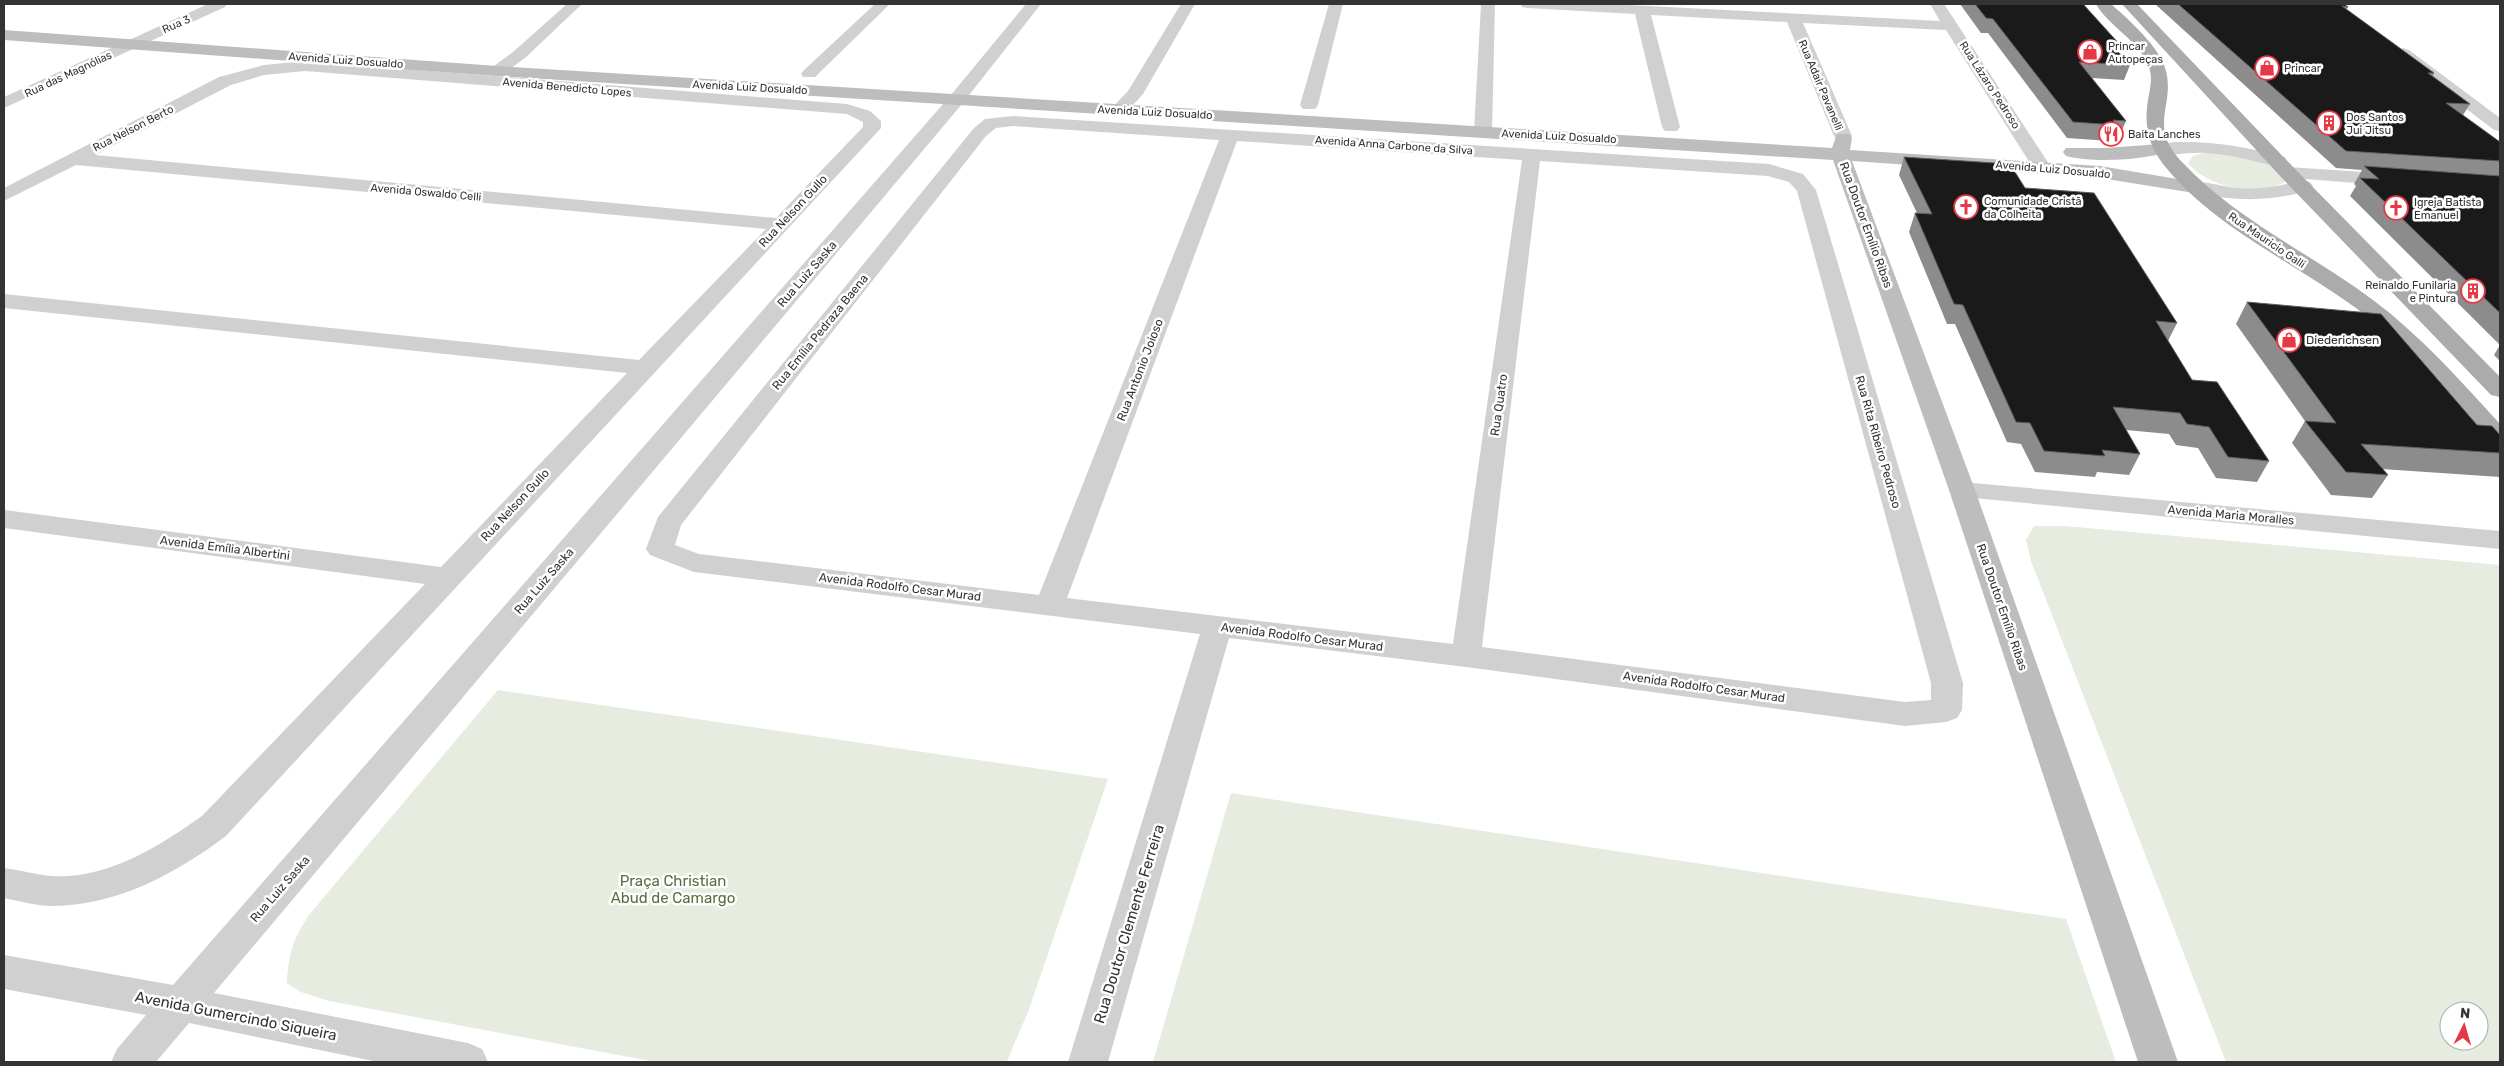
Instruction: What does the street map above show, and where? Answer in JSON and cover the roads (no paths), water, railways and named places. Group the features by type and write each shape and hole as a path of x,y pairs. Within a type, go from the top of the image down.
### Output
{"main road":[{"name":"Rua Mauricio Galli","path":"2104,4 2125,25 2157,66 2160,85 2154,123 2160,149 2194,187 2209,201 2258,236 2352,296 2390,324 2427,358 2500,439"},
{"path":"2129,4 2283,167 2500,390"}],"street":[{"name":"Rua 3","path":"132,45 220,4"},
{"path":"497,71 519,55 575,4"},
{"path":"809,74 883,4"},
{"name":"Rua Luiz Saska","path":"131,1062 959,89 1034,4"},
{"path":"1119,110 1135,94 1188,4"},
{"path":"1309,105 1336,4"},
{"path":"1483,123 1488,4"},
{"path":"1527,4 1951,26"},
{"name":"Rua Lázaro Pedroso","path":"1937,4 2032,148 2042,167"},
{"path":"1642,10 1671,127"},
{"name":"Rua Adair Pavanelli","path":"1794,18 1842,140"},
{"path":"132,28 191,32"},
{"name":"Avenida Luiz Dosualdo","path":"4,35 497,71 1135,94 1396,110"},
{"path":"2392,44 2500,126"},
{"name":"Rua das Magnólias","path":"4,103 132,45"},
{"path":"499,54 538,56"},
{"name":"Avenida Benedicto Lopes","path":"264,69 305,66 334,68 846,109 868,116"},
{"name":"Rua Nelson Berto","path":"4,195 225,80 264,69"},
{"name":"Avenida Luiz Dosualdo","path":"790,73 828,75"},
{"name":"Avenida Luiz Dosualdo","path":"959,89 1119,110 1483,123 1842,140 2042,167 2100,172 2228,194 2260,196 2286,193 2303,186"},
{"name":"Avenida Luiz Dosualdo","path":"1464,114 1483,123 1503,116"},
{"name":"Rua Nelson Gullo","path":"4,883 51,891 92,887 135,874 178,852 214,826 872,128 872,121 868,116"},
{"name":"Avenida Anna Carbone da Silva","path":"991,123 1013,121 1768,170 1796,178"},
{"name":"Rua Emília Pedraza Baena","path":"660,549 668,523 980,132 991,123"},
{"path":"1651,126 1690,128"},
{"name":"Rua Antonio Joioso","path":"1050,605 1230,135"},
{"name":"Rua Doutor Emílio Ribas","path":"1842,140 2158,1062"},
{"name":"Avenida Luiz Dosualdo","path":"2012,147 2105,154 2184,146 2214,147 2246,152 2283,167 2414,181"},
{"name":"Rua Quatro","path":"1466,656 1532,154"},
{"name":"Avenida Oswaldo Celli","path":"72,160 781,224"},
{"name":"Rua Rita Ribeiro Pedroso","path":"1796,178 1806,190 1947,682 1946,710"},
{"path":"4,302 644,368"},
{"name":"Avenida Maria Moralles","path":"1962,490 2500,540"},
{"name":"Avenida Emília Albertini","path":"4,519 447,577"},
{"name":"Avenida Rodolfo Cesar Murad","path":"660,549 694,562 1466,656 1905,714 1946,710"},
{"name":"Rua Doutor Clemente Ferreira","path":"1088,1062 1217,626"},
{"name":"Avenida Gumercindo Siqueira","path":"4,972 181,1004 468,1062"}],"place":[{"name":"Princar Autopeças","path":"2090,52"},
{"name":"Princar","path":"2267,68"},
{"name":"Dos Santos Jui Jitsu","path":"2329,123"},
{"name":"Baita Lanches","path":"2111,134"},
{"name":"Comunidade Cristã da Colheita","path":"1966,207"},
{"name":"Igreja Batista Emanuel","path":"2396,208"},
{"name":"Reinaldo Funilaria e Pintura","path":"2473,291"},
{"name":"Diederichsen","path":"2289,340"}],"park label":[{"name":"Praça Christian Abud de Camargo","path":"673,890"}]}
